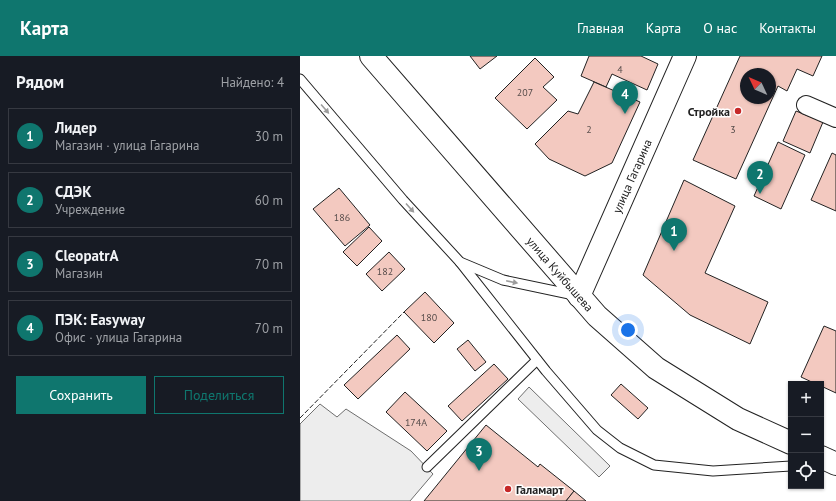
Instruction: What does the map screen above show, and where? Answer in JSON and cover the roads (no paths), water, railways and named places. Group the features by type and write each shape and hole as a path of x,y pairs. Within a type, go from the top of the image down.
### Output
{"main road":[{"name":"улица Куйбышева","path":"371,56 597,316 656,368 738,419 788,442"},
{"name":"улица Гагарина","path":"579,296 685,56"}],"street":[{"path":"806,105 836,118"}],"lane":[{"path":"300,79 403,200 460,262 537,360 597,430 620,448 654,465 713,471 788,466"},
{"path":"460,262 503,280 579,296"},
{"path":"427,467 537,360"}],"place":[{"name":"Стройка","path":"738,111"},
{"name":"ПЭК: Easyway","path":"625,114"},
{"name":"СДЭК","path":"760,194"},
{"name":"Лидер","path":"674,251"},
{"name":"CleopatrA","path":"479,471"},
{"name":"Галамарт","path":"508,489"}]}
